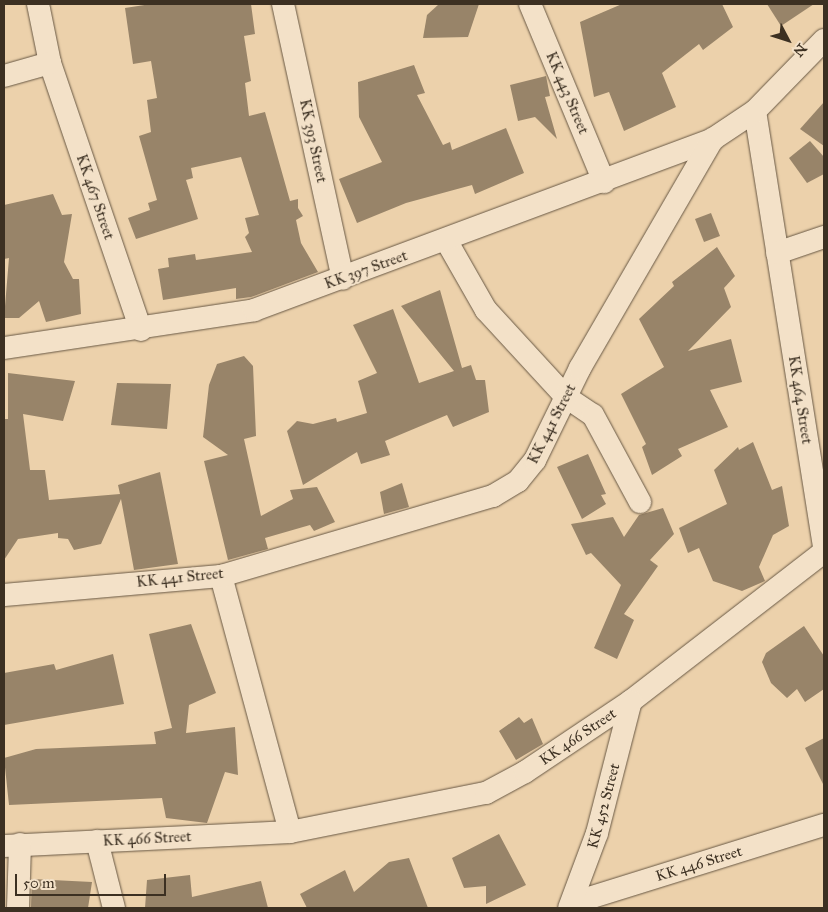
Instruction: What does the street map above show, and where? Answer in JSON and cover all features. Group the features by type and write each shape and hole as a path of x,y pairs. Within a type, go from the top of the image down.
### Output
{"street":[{"name":"KK 467 Street","path":"38,4 50,63 141,330"},
{"name":"KK 393 Street","path":"283,4 343,279"},
{"name":"KK 443 Street","path":"530,4 604,182"},
{"name":"KK 441 Street","path":"4,595 221,576 494,496 518,481 535,460 566,397 713,139 755,111 824,40"},
{"path":"4,76 50,63"},
{"name":"KK 464 Street","path":"755,111 824,547"},
{"name":"KK 397 Street","path":"4,348 141,330 254,310 604,182 713,139"},
{"path":"777,253 824,237"},
{"path":"446,240 486,310 566,397 580,403 603,429 640,502"},
{"name":"KK 466 Street","path":"12,845 290,832 486,793 525,772 631,701 824,552"},
{"path":"221,576 290,832"},
{"name":"KK 452 Street","path":"571,906 597,833 631,701"},
{"name":"KK 446 Street","path":"571,906 824,825"},
{"path":"98,841 114,908"},
{"path":"12,845 18,908"}],"building":[{"path":"151,4 251,4 255,34 244,36 251,81 245,83 249,116 265,112 290,201 298,199 298,208 303,216 296,220 301,243 318,272 251,297 236,299 236,288 163,300 158,269 169,267 168,258 195,254 196,260 252,252 245,237 249,233 245,218 259,215 241,157 191,168 193,178 186,180 198,219 136,239 128,218 150,210 148,203 157,200 139,136 151,132 147,100 157,98 151,61 133,64 125,8"},
{"path":"439,4 479,4 468,37 423,38 427,15"},
{"path":"622,4 722,4 733,27 703,50 699,44 662,73 676,107 624,131 609,92 594,97 580,22"},
{"path":"767,4 814,4 781,26"},
{"path":"414,65 425,93 417,95 443,145 450,142 452,150 506,128 524,173 475,194 472,185 406,203 357,223 339,179 382,162 359,117 358,82"},
{"path":"546,76 550,96 545,97 557,139 535,117 518,121 510,85"},
{"path":"824,102 824,146 800,129"},
{"path":"810,141 824,157 824,174 807,183 789,158"},
{"path":"53,194 62,215 72,214 64,262 73,279 79,279 81,314 46,322 39,301 19,318 4,318 9,258 4,259 4,205"},
{"path":"711,213 720,236 704,242 695,219"},
{"path":"717,247 735,276 724,288 731,307 688,351 731,339 742,382 710,390 728,427 678,449 682,456 652,475 642,447 646,444 621,394 664,367 639,319 674,286 672,282"},
{"path":"440,290 462,368 471,365 476,380 485,380 489,412 453,427 447,415 385,441 390,455 361,464 357,452 303,485 287,431 297,421 313,424 336,418 337,422 367,413 358,381 377,373 353,325 393,309 419,383 454,371 401,306"},
{"path":"244,356 253,366 256,436 244,439 261,516 293,499 290,490 317,487 335,522 314,531 310,525 265,538 268,549 228,560 204,461 228,455 203,437 209,385 217,364"},
{"path":"8,373 75,381 63,421 23,414 30,470 45,470 49,500 120,494 118,485 160,472 178,564 134,570 121,499 101,544 74,550 68,539 58,538 58,533 18,539 4,560 4,419 8,419"},
{"path":"117,383 171,384 167,429 111,425"},
{"path":"753,442 772,490 782,486 789,526 773,535 759,567 765,581 742,591 713,581 699,548 688,553 679,528 727,504 714,470 738,447 739,450"},
{"path":"588,454 606,494 601,495 606,504 582,519 557,467"},
{"path":"402,483 409,507 384,514 380,492"},
{"path":"663,508 674,534 650,560 658,566 624,614 634,620 617,659 594,648 621,585 591,553 586,555 571,524 613,517 624,537 639,515"},
{"path":"191,624 216,693 189,705 186,733 235,727 238,775 225,772 207,823 166,818 162,798 9,805 4,758 36,749 156,744 154,732 172,728 149,634"},
{"path":"804,626 824,656 824,689 805,702 797,689 787,698 771,683 762,662 766,653"},
{"path":"113,654 124,704 4,725 4,673 54,664 56,670"},
{"path":"519,717 524,723 532,718 543,744 516,760 499,731"},
{"path":"824,738 824,786 805,748"},
{"path":"499,834 526,885 486,904 486,886 464,888 452,858"},
{"path":"409,858 428,908 307,908 300,894 345,870 354,892 389,862"},
{"path":"190,875 192,897 261,881 268,908 145,908 147,880"},
{"path":"32,879 92,882 88,908 31,908"}]}
